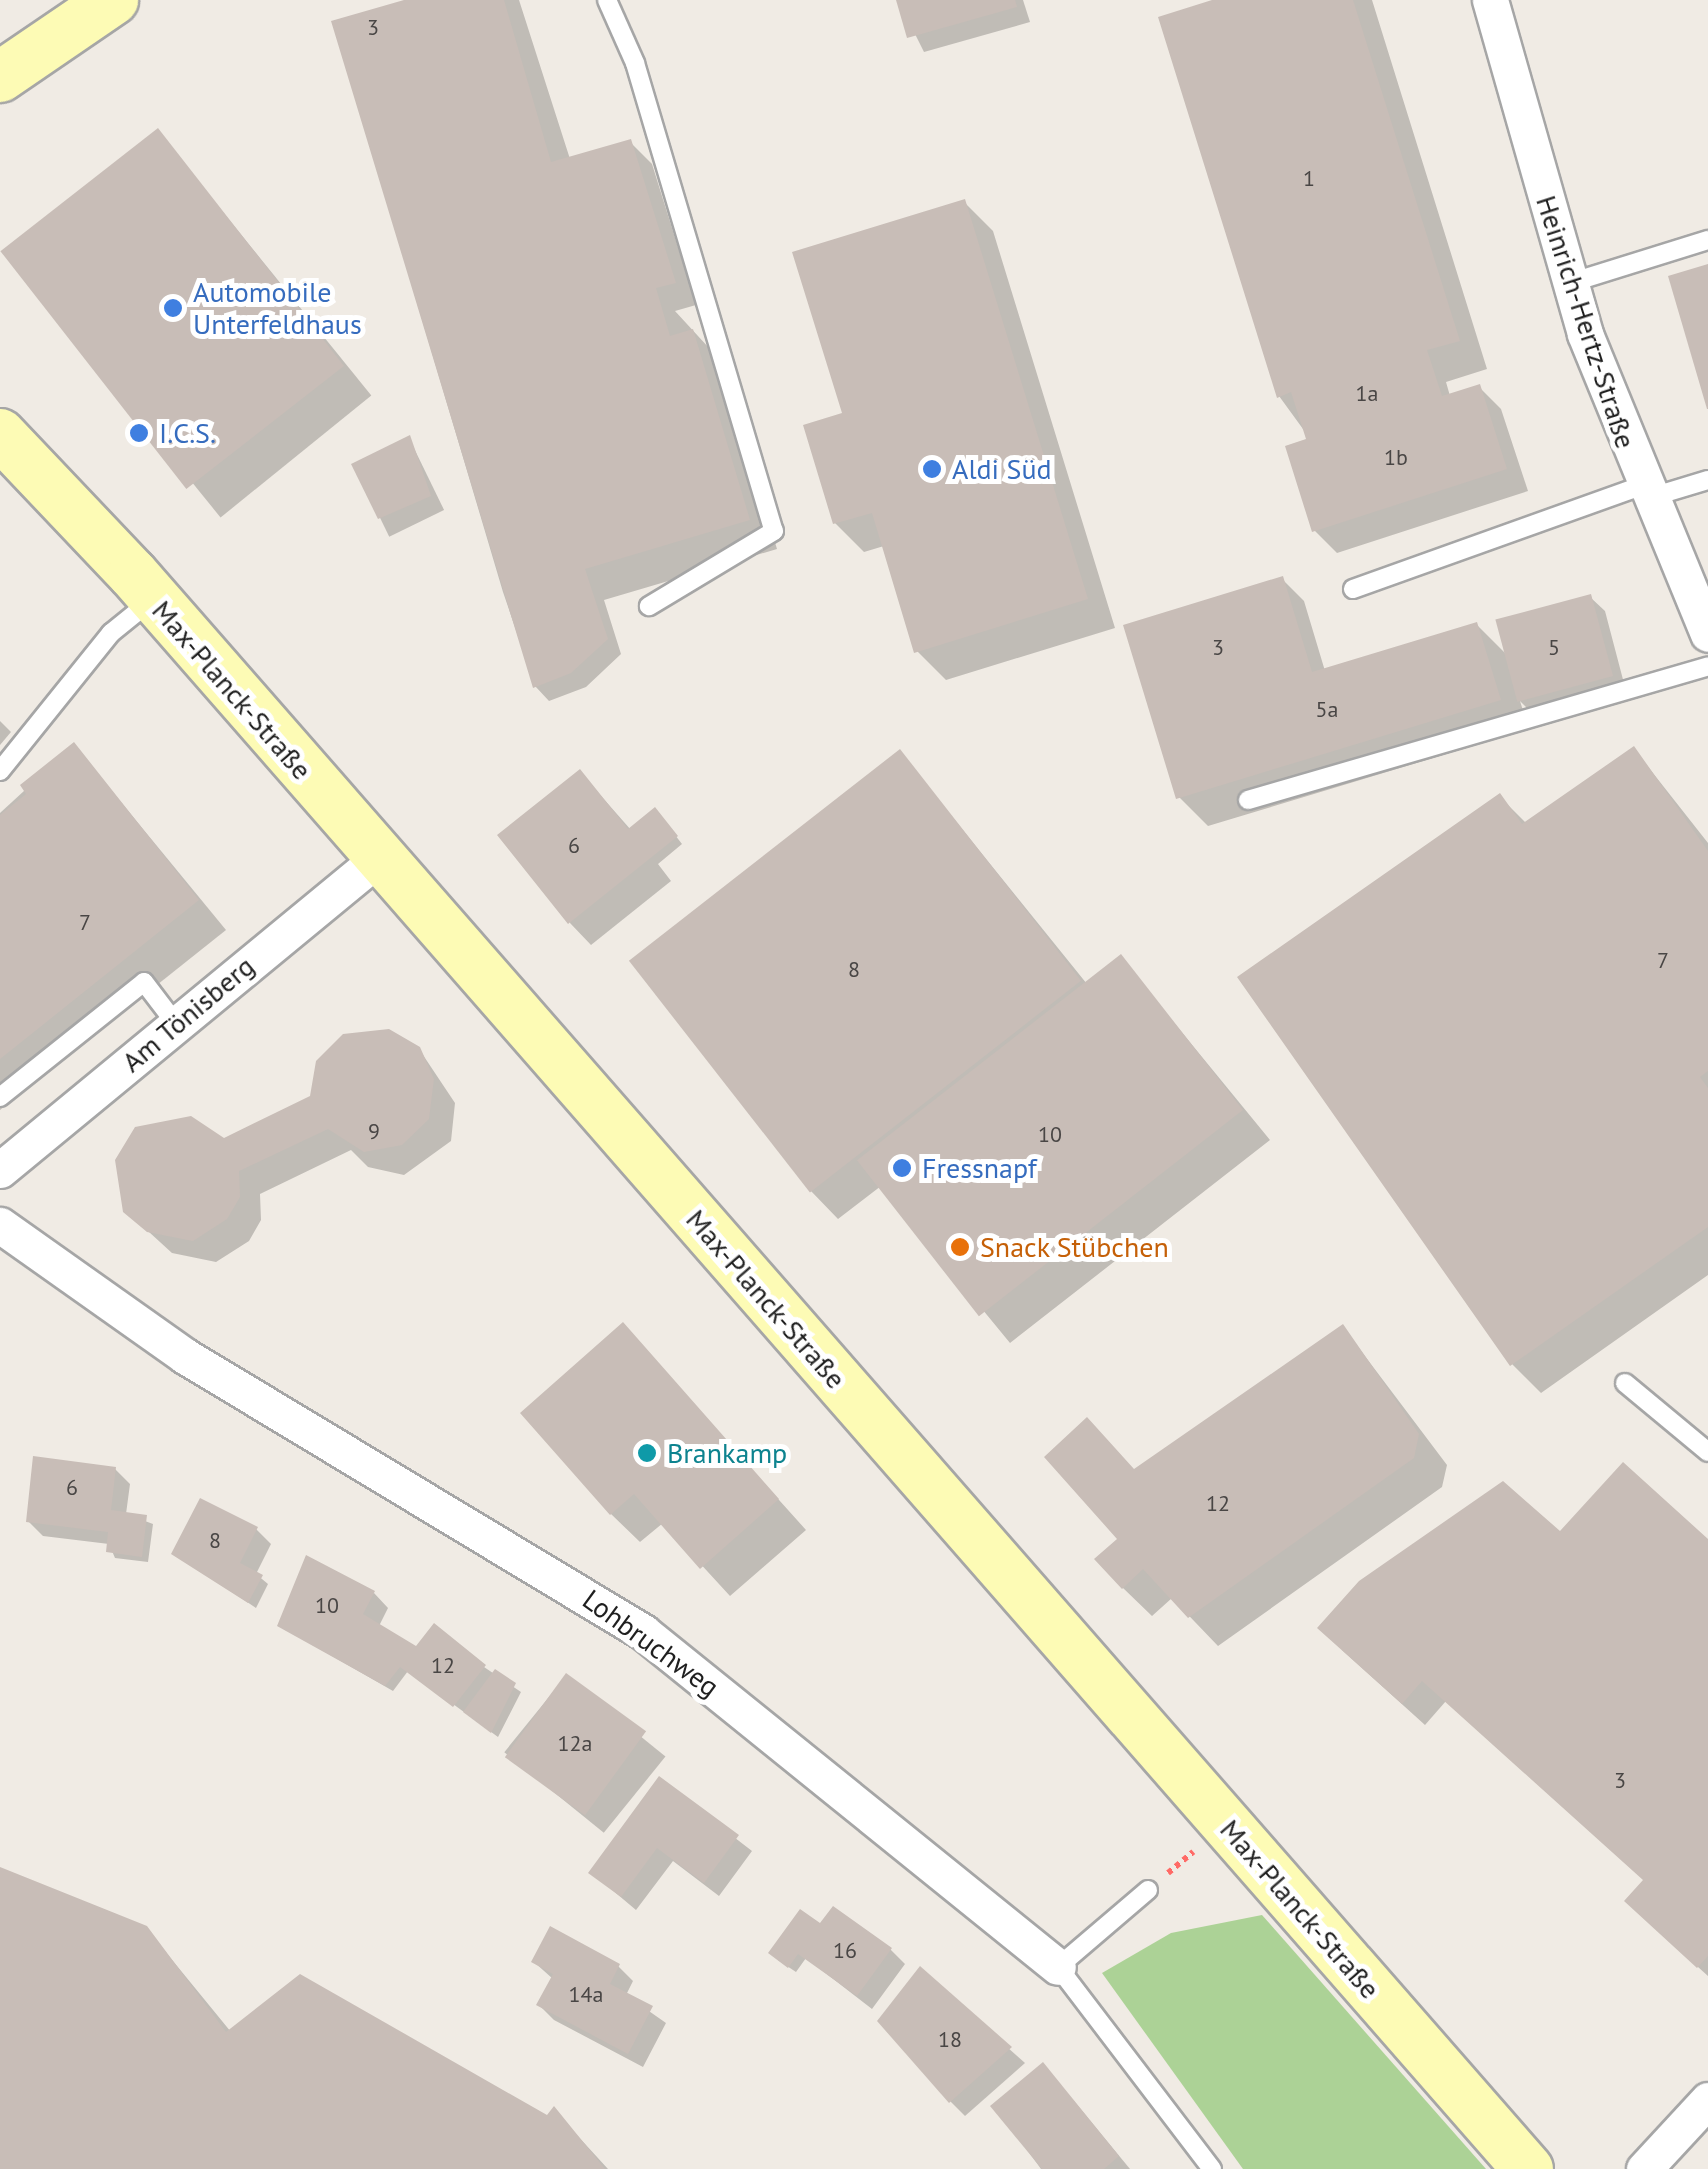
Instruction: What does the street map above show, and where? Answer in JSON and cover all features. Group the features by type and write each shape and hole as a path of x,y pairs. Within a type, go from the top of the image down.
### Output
{"street":[{"path":"0,77 113,0"},
{"name":"Heinrich-Hertz-Straße","path":"1490,0 1570,283 1643,493 1708,634"},
{"name":"Max-Planck-Straße","path":"0,434 154,598 377,858 1528,2169"},
{"name":"Am Tönisberg","path":"0,1170 377,858"},
{"name":"Lohbruchweg","path":"0,1225 185,1356 643,1632 1058,1967"},
{"path":"1644,2169 1708,2100"}],"lane":[{"path":"606,0 635,63 774,531 649,606"},
{"path":"1570,283 1708,240"},
{"path":"1353,589 1643,493 1708,480"},
{"path":"0,771 112,633 154,598"},
{"path":"1248,800 1708,666"},
{"path":"0,1097 144,982 176,1024"},
{"path":"1624,1383 1708,1452"},
{"path":"1058,1967 1148,1890"},
{"name":"Lohbruchweg","path":"1058,1967 1212,2169"}],"green space":[{"path":"1262,1915 1486,2169 1243,2169 1102,1973 1171,1933"}],"building":[{"path":"404,0 504,0 551,162 631,139 676,283 656,288 670,336 693,329 750,520 585,569 608,639 571,673 533,688 331,21"},
{"path":"896,0 1015,0 1017,7 907,38"},
{"path":"1212,0 1353,0 1460,341 1427,350 1442,396 1480,384 1507,469 1312,532 1285,446 1306,439 1291,392 1277,398 1158,17"},
{"name":"Automobile Unterfeldhaus","path":"158,128 344,366 186,489 0,251"},
{"name":"Aldi Süd","path":"965,199 1088,599 914,653 872,513 833,524 803,425 842,413 792,252"},
{"path":"1708,264 1708,409 1707,409 1668,276"},
{"path":"410,435 431,496 378,519 351,464"},
{"path":"1283,576 1312,672 1477,622 1501,700 1176,799 1123,625"},
{"path":"1591,594 1613,676 1517,702 1495,620"},
{"path":"74,742 199,900 0,1059 0,815 26,794 20,785"},
{"path":"1634,746 1708,851 1708,1071 1700,1077 1708,1088 1708,1227 1510,1366 1237,977 1500,793 1522,824"},
{"path":"900,749 1081,981 810,1192 629,961"},
{"path":"580,769 628,829 655,807 678,836 568,924 497,835"},
{"path":"1121,954 1243,1110 979,1316 857,1160"},
{"path":"389,1029 420,1047 434,1079 429,1119 402,1145 364,1152 328,1129 239,1171 240,1197 227,1219 193,1241 147,1232 123,1212 115,1160 135,1127 191,1116 224,1138 310,1096 316,1061 343,1034"},
{"name":"Brankamp","path":"623,1322 779,1499 700,1569 634,1494 610,1515 520,1413"},
{"path":"1343,1324 1419,1434 1414,1458 1188,1618 1143,1569 1122,1589 1094,1559 1117,1539 1044,1457 1087,1417 1134,1469"},
{"path":"33,1456 116,1467 111,1510 147,1515 142,1557 106,1552 108,1532 26,1522"},
{"path":"1623,1462 1708,1539 1708,1956 1697,1968 1624,1901 1643,1880 1422,1681 1402,1704 1317,1628 1359,1581 1503,1481 1560,1531"},
{"path":"200,1498 258,1527 240,1563 263,1575 248,1603 171,1554"},
{"path":"306,1555 375,1591 363,1614 416,1646 434,1623 486,1665 453,1707 400,1667 385,1686 277,1626"},
{"path":"495,1669 516,1683 491,1733 463,1712"},
{"path":"566,1673 646,1731 585,1815 505,1757"},
{"path":"659,1776 739,1835 704,1883 657,1848 621,1897 588,1873"},
{"path":"0,1867 147,1926 226,2032 300,1974 547,2115 554,2106 605,2169 0,2169"},
{"path":"833,1906 892,1948 857,1996 798,1954 788,1968 768,1953 800,1909 820,1923"},
{"path":"550,1926 620,1964 610,1984 653,2006 628,2054 536,2005 553,1974 531,1962"},
{"path":"920,1966 1012,2047 949,2103 877,2021"},
{"path":"1043,2062 1119,2156 1104,2169 1042,2169 990,2106"}],"place":[{"name":"Automobile Unterfeldhaus","path":"173,308"},
{"name":"I.C.S.","path":"139,433"},
{"name":"Aldi Süd","path":"932,469"},
{"name":"Fressnapf","path":"902,1168"},
{"name":"Snack Stübchen","path":"960,1247"},
{"name":"Brankamp","path":"647,1453"}]}
